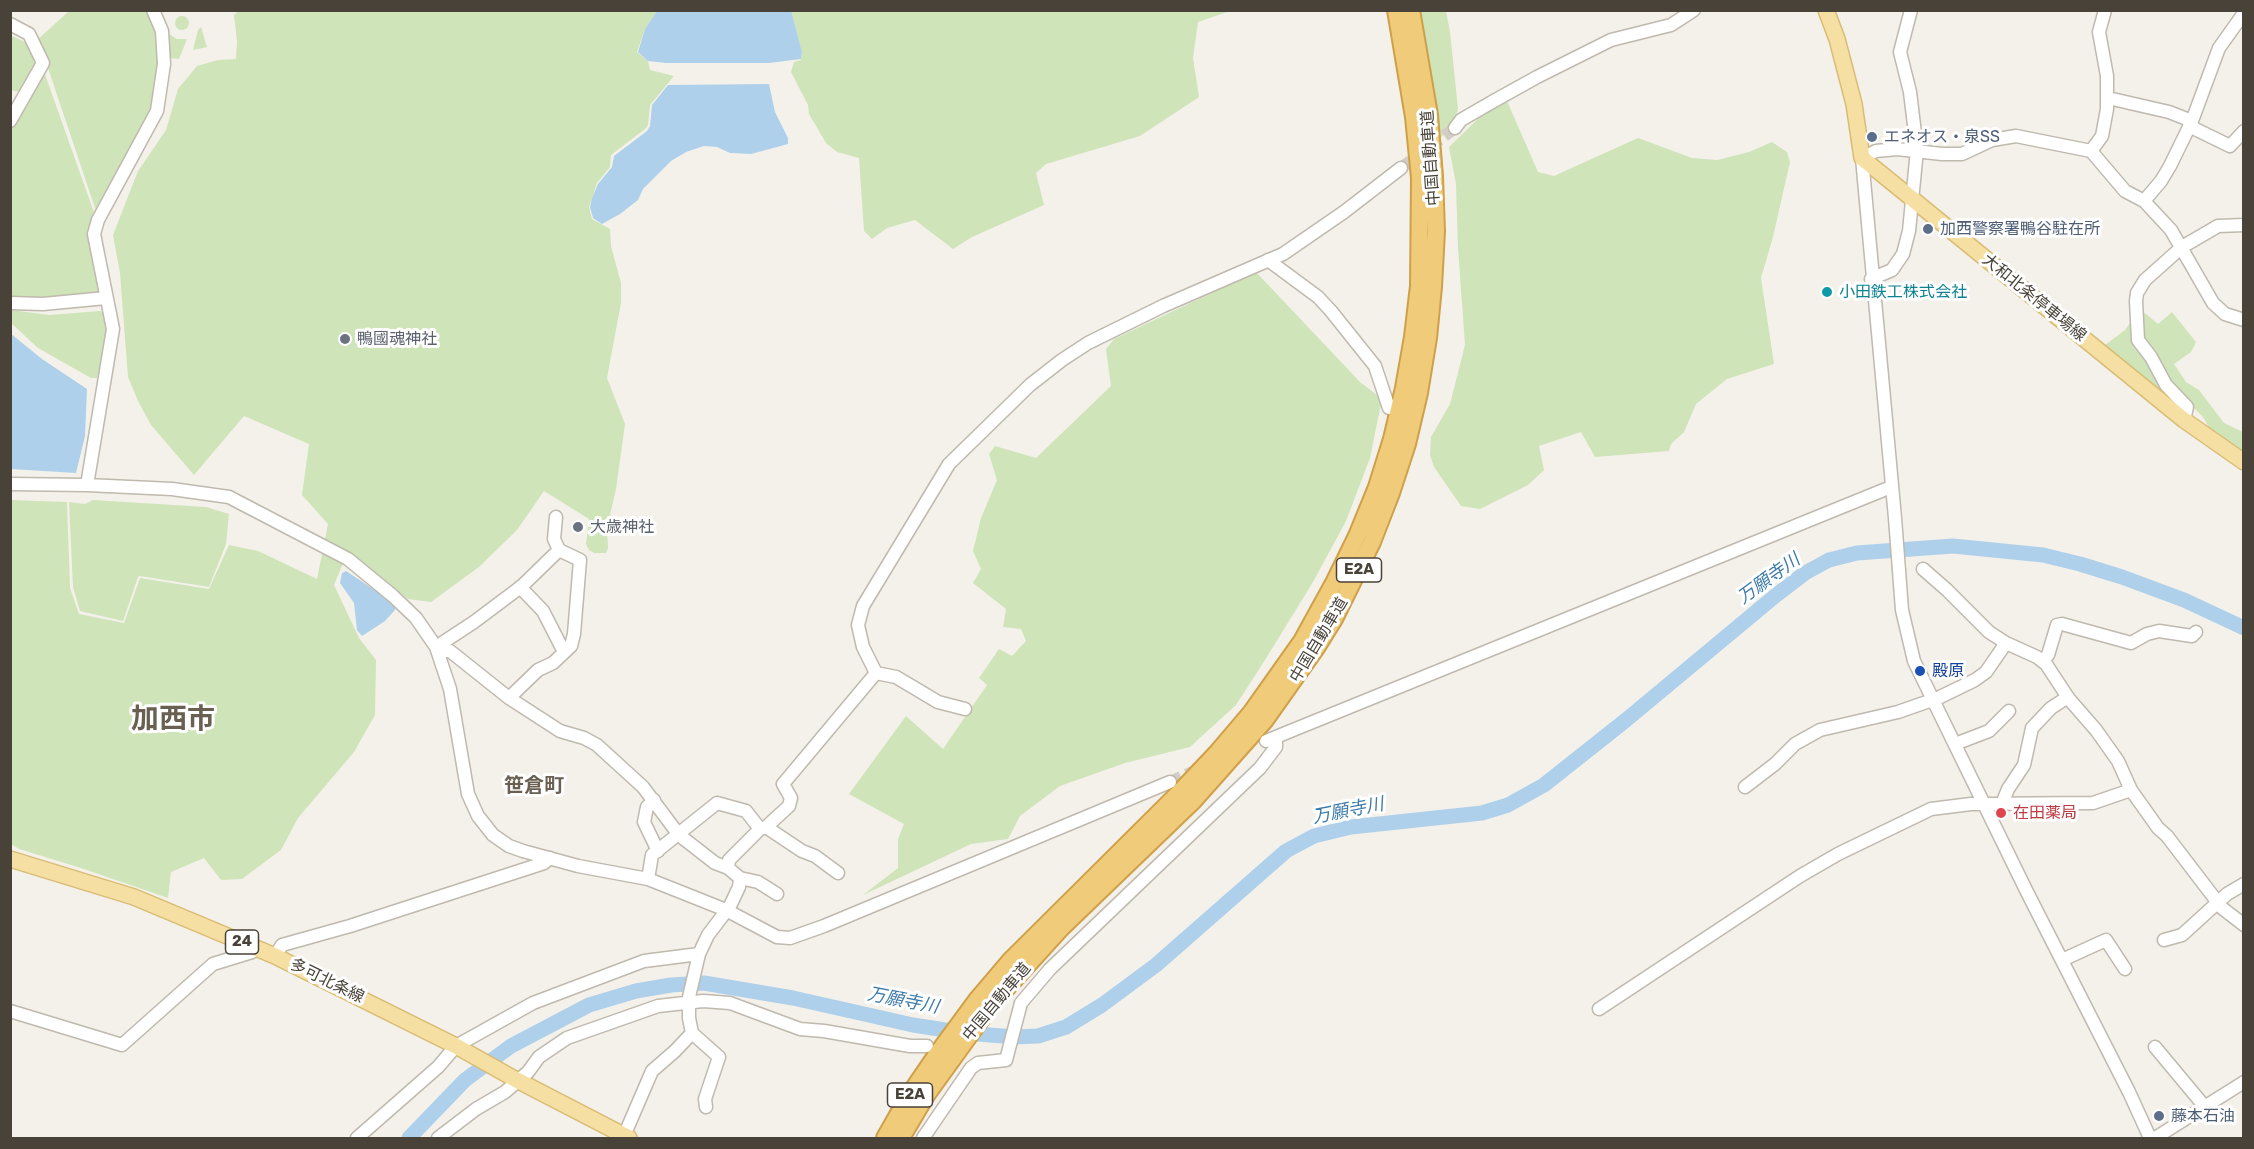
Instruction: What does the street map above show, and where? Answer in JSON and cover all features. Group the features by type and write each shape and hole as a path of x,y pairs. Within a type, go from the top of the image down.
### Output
{"highway":[{"name":"中国自動車道","path":"901,1138 955,1054 984,1002 1051,918 1217,753 1251,713 1308,631 1357,536 1377,487 1392,439 1413,337 1419,286 1420,178 1412,97 1396,10"},
{"name":"中国自動車道","path":"885,1138 932,1050 1193,801 1265,720 1334,619 1372,542 1391,493 1414,413 1428,338 1433,287 1436,231 1433,165 1425,91 1411,10"}],"main road":[{"path":"1826,10 1837,39 1854,104 1862,158"},
{"name":"大和北条停車場線","path":"1862,158 2184,420 2244,462"},
{"name":"多可北条線","path":"10,859 134,897 275,956 460,1048 626,1137"}],"street":[{"path":"87,484 113,329 94,234 98,220 157,111 164,64 162,31 153,10"},
{"path":"1455,128 1461,120 1492,102 1611,40 1671,25 1694,10"},
{"path":"1871,279 1892,270 1903,254 1914,202 1917,150 1910,92 1900,52 1911,10"},
{"path":"2091,151 2102,136 2108,98 2107,76 2099,32 2105,10"},
{"path":"2144,201 2161,182 2191,123 2219,48 2244,13"},
{"path":"10,24 29,34 43,63 10,122"},
{"path":"2108,98 2169,112 2230,146 2244,131"},
{"path":"2150,1138 1914,661 1905,629 1871,279 1862,158 1876,151 1897,149 1962,154 1992,140 2016,136 2091,151 2125,191 2144,201 2171,230 2212,303 2225,314 2244,320"},
{"path":"876,673 860,638 858,625 863,606 949,464 1030,385 1088,343 1163,306 1296,246 1401,168"},
{"path":"2184,420 2187,406 2166,385 2151,357 2138,340 2136,301 2141,285 2182,247 2218,226 2244,225"},
{"path":"1268,260 1317,297 1331,311 1375,366 1389,408"},
{"path":"10,303 43,304 106,298"},
{"path":"10,484 87,484 172,489 229,497 348,559 416,618 437,649 450,689 468,794 478,816 493,835 509,846 550,858 648,879 726,910 777,937 790,938 824,926 1170,782"},
{"path":"923,1138 971,1068 978,1063 1006,1060 1021,1003 1050,969 1260,768 1276,747 1271,739 1891,487"},
{"path":"509,698 538,670 553,663 571,645 574,634 580,560 559,550 554,539 556,517"},
{"path":"437,649 520,587 559,550"},
{"path":"1923,569 1989,632 2042,661 2118,761 2131,790 2158,828 2167,836 2217,902 2244,925"},
{"path":"520,587 543,610 564,652"},
{"path":"2042,661 2049,655 2057,625 2062,624 2131,643 2147,634 2159,632 2192,636 2196,632"},
{"path":"1745,787 1796,744 1820,730 1877,718 1964,686 1986,672 2006,643"},
{"path":"437,649 450,651 509,698 560,732 584,738 597,745 643,787 679,835 715,863 728,868 740,878 758,882 777,894"},
{"path":"876,673 896,677 938,702 965,709"},
{"path":"728,868 729,860 789,806 791,798 783,784 876,673"},
{"path":"2002,804 2008,789 2024,765 2032,728 2051,708 2068,697"},
{"path":"1955,744 1989,731 2008,711"},
{"path":"1599,1009 1800,876 1838,854 1931,809 1985,804 2093,803 2131,790"},
{"path":"648,879 655,853 644,822 647,807 654,800"},
{"path":"655,853 717,803 746,811 763,828 815,856 838,873"},
{"path":"636,825 655,853"},
{"path":"275,956 282,945 350,926 544,863 550,858"},
{"path":"706,1107 705,1099 719,1057 692,1033 689,1000 698,958 708,935 739,887 740,878"},
{"path":"2164,940 2182,935 2217,902 2244,884"},
{"path":"2062,960 2106,940 2125,969"},
{"path":"10,1011 122,1045 213,964 252,952 256,948"},
{"path":"357,1138 460,1048 533,1003 644,961 698,958"},
{"path":"438,1138 516,1079 539,1057 567,1038 658,1006 689,1000 730,1003 800,1029 932,1050"},
{"path":"626,1137 652,1071 692,1033"},
{"path":"2155,1047 2205,1107"},
{"path":"2155,1138 2244,1082"}],"green space":[{"path":"240,10 657,11 645,29 637,52 648,61 650,70 674,76 650,105 648,125 645,129 611,155 610,167 597,183 589,207 592,219 610,229 611,246 621,283 621,303 607,378 625,424 616,489 607,528 606,553 594,553 586,544 589,519 544,491 517,530 479,567 431,602 408,599 348,551 334,585 359,638 376,660 375,715 354,752 298,818 281,850 242,879 221,880 204,858 171,872 168,898 19,849 11,844 11,500 67,502 70,588 79,614 124,623 140,578 209,589 229,545 258,551 317,579 328,524 302,495 309,444 244,416 194,475 151,425 128,377 120,273 113,235 138,171 166,130 178,89 197,66 218,60 236,59 237,41 234,15"},
{"path":"791,10 1230,11 1198,22 1193,58 1199,97 1140,136 1046,164 1036,173 1044,205 972,237 953,249 915,220 887,228 872,239 864,231 859,158 837,152 826,143 809,114 808,105 791,72 794,62 801,60 802,52"},
{"path":"69,11 147,11 160,31 161,64 153,110 97,214 45,59 36,41"},
{"path":"1417,11 1446,11 1450,32 1458,109 1455,120 1439,139 1428,60"},
{"path":"182,16 187,18 189,23 187,28 182,30 177,28 175,23 177,18"},
{"path":"201,27 207,47 193,50 198,30"},
{"path":"169,34 177,39 187,39 179,59 169,58"},
{"path":"10,35 29,44 39,63 19,92 11,90"},
{"path":"42,66 96,218 99,287 97,295 91,298 11,299 10,126"},
{"path":"1507,101 1538,172 1554,176 1638,138 1692,158 1717,160 1749,152 1772,142 1787,152 1790,162 1761,278 1774,364 1727,379 1696,404 1684,432 1671,444 1669,451 1595,457 1581,432 1539,446 1544,470 1528,485 1480,509 1461,506 1434,467 1430,455 1431,437 1450,404 1465,345 1456,184 1449,147 1486,111"},
{"path":"1256,272 1360,382 1382,399 1370,458 1346,521 1313,582 1265,660 1236,705 1190,747 1125,763 1060,786 1020,816 1008,839 971,844 863,895 898,868 898,839 904,824 849,794 906,716 943,749 987,685 979,678 999,649 1012,656 1026,641 1021,629 1003,627 1006,609 973,583 981,569 973,551 981,518 997,480 989,454 995,446 1036,458 1111,386 1106,349 1114,339"},
{"path":"2140,309 2158,324 2172,312 2196,342 2191,352 2174,364 2186,382 2199,390 2224,423 2243,432 2243,457 2213,435 2203,417 2192,406 2166,394 2163,398 2105,350 2105,345 2125,330"},
{"path":"11,310 49,315 100,311 105,314 109,329 97,378 91,378 38,348 11,323"},
{"path":"93,500 206,507 229,514 226,544 209,587 140,576 123,621 80,611 73,587 69,502 85,504"}],"water":[{"path":"791,10 802,52 801,59 769,63 666,63 648,61 638,52 645,29 657,11"},
{"path":"769,84 775,112 788,138 788,144 751,154 730,153 717,147 704,146 686,152 671,161 643,189 638,200 620,214 602,224 593,218 590,207 598,184 612,167 614,156 647,131 650,126 652,105 668,85"},
{"path":"10,333 42,359 87,389 85,436 76,473 11,469"},
{"path":"346,571 390,600 395,606 395,610 385,621 362,636 357,630 354,603 340,583 342,573"}],"waterway":[{"name":"万願寺川","path":"409,1138 465,1080 511,1046 589,1005 636,991 671,985 704,983 793,998 913,1025 965,1033 1014,1037 1038,1036 1066,1027 1102,1005 1156,965 1286,851 1314,836 1351,827 1482,813 1508,805 1544,785 1775,596 1805,573 1829,560 1857,553 1953,546 2043,555 2122,577 2184,600 2244,628"}],"tunnel":[{"path":"1401,168 1455,128"},
{"path":"1170,782 1199,769"}],"place":[{"name":"エネオス・泉SS","path":"1872,137"},
{"name":"加西警察署鴨谷駐在所","path":"1928,229"},
{"name":"小田鉄工株式会社","path":"1827,292"},
{"name":"鴨國魂神社","path":"345,339"},
{"name":"大歳神社","path":"578,527"},
{"name":"殿原","path":"1920,671"},
{"name":"在田薬局","path":"2001,813"},
{"name":"藤本石油","path":"2159,1116"}],"district":[{"name":"加西市","path":"173,720"},
{"name":"笹倉町","path":"534,786"}]}
